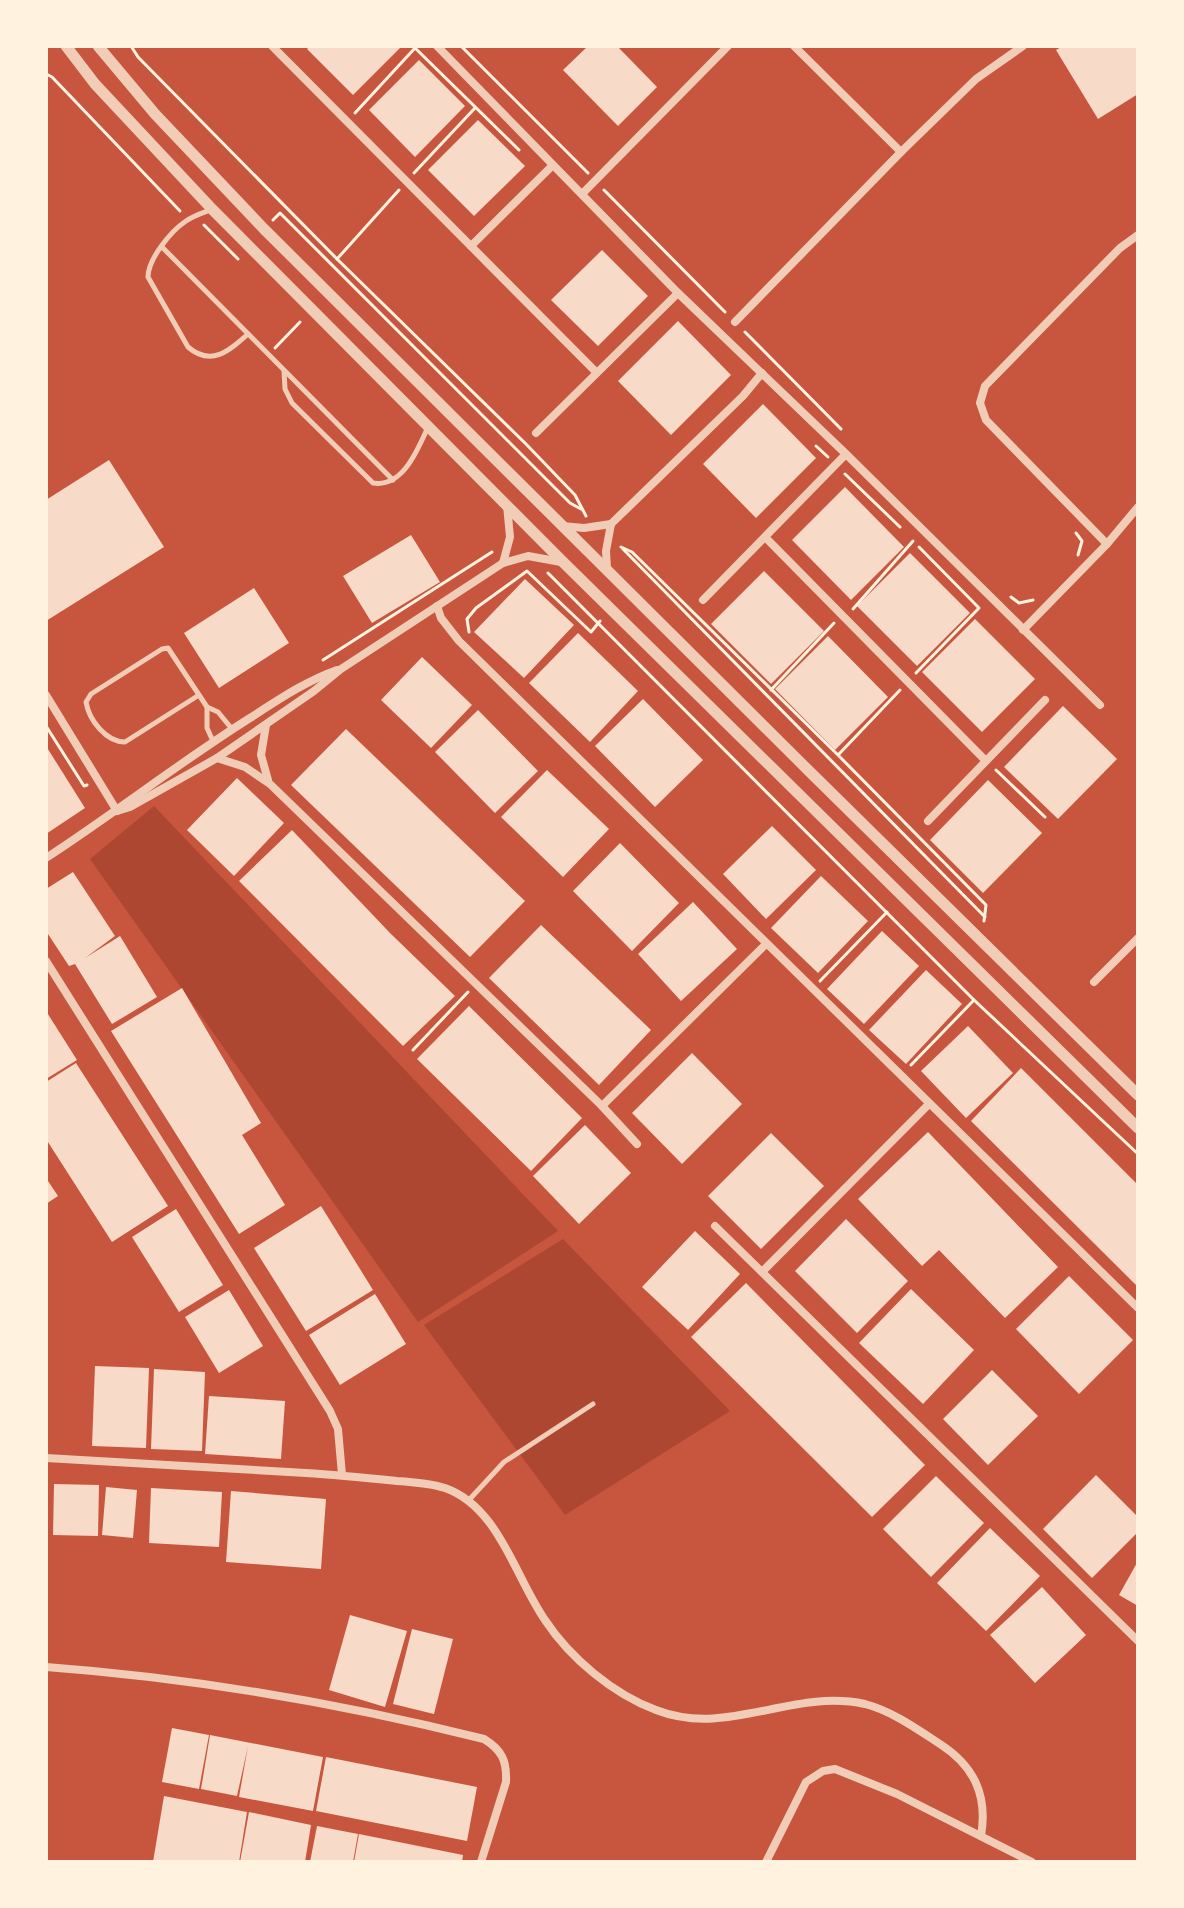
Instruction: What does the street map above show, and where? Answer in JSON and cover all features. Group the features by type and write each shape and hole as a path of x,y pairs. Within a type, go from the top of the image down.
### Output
{"street":[{"path":"66,46 95,84 212,209 563,562 1138,1128"},
{"path":"98,46 155,114 264,229 1138,1095"},
{"path":"272,46 596,372"},
{"path":"437,46 678,293 1100,705"},
{"path":"582,194 728,46"},
{"path":"794,46 901,152"},
{"path":"735,322 983,73 1023,46"},
{"path":"471,246 553,165"},
{"path":"1107,544 986,420 981,412 981,394 985,386 1113,255 1138,235"},
{"path":"536,433 678,293"},
{"path":"607,571 607,541 611,524 743,396 762,373"},
{"path":"703,600 846,454"},
{"path":"503,563 510,537 507,505"},
{"path":"1023,630 1107,544 1138,507"},
{"path":"562,526 611,524"},
{"path":"765,537 986,761"},
{"path":"117,811 217,758 341,669 503,563 528,556 563,562"},
{"path":"437,606 441,618 459,641 1138,1308"},
{"path":"46,858 213,741 312,681 341,669"},
{"path":"46,695 117,811"},
{"path":"928,821 1045,700"},
{"path":"266,725 261,755 270,784"},
{"path":"217,758 245,767 270,784 602,1106 637,1144"},
{"path":"1094,982 1138,938"},
{"path":"602,1106 766,944"},
{"path":"46,961 330,1411 338,1429 342,1475"},
{"path":"762,1272 929,1104"},
{"path":"715,1226 1138,1641"},
{"path":"46,1458 342,1475 433,1485 468,1501 487,1519 543,1619 564,1647 621,1691 654,1710 706,1721 813,1700 866,1704 943,1746 969,1769 983,1801 981,1836"},
{"path":"46,1667 209,1683 286,1695 393,1716 484,1739 503,1756 507,1769 506,1782 481,1862"},
{"path":"766,1862 806,1782 823,1771 835,1769 897,1794 1032,1862"}],"lane":[{"path":"212,209 192,218 162,247 150,265 148,277 188,347 196,354 219,356 248,334"},
{"path":"162,247 393,480"},
{"path":"284,370 288,399 373,483 393,480 411,461 429,426"},
{"path":"199,695 125,742 105,736 87,709 86,702 91,694 165,648 172,652 207,707 218,712 232,729"},
{"path":"207,707 207,728 213,741"},
{"path":"468,1501 504,1462 593,1404"}],"path":[{"path":"131,46 138,57 337,259 526,444 575,495 581,509 596,527"},
{"path":"461,46 845,433"},
{"path":"347,121 415,48"},
{"path":"46,74 238,259"},
{"path":"264,229 280,213 570,503 581,509"},
{"path":"268,355 300,322"},
{"path":"1078,555 1082,541 1073,528 1083,519"},
{"path":"607,541 632,552 986,905 982,942"},
{"path":"771,690 844,617 913,541"},
{"path":"323,660 499,546"},
{"path":"623,548 985,917"},
{"path":"459,641 469,632 467,619 476,608 527,571 591,632 599,622"},
{"path":"549,573 974,1000 1138,1154"},
{"path":"1009,596 1019,603 1034,600"},
{"path":"986,761 1045,817"},
{"path":"812,990 888,911"},
{"path":"413,1050 476,984"},
{"path":"900,1077 974,1000"}],"shaded area":[{"path":"154,806 558,1231 418,1322 90,859"},
{"path":"563,1239 730,1411 565,1515 424,1325"}],"building":[{"path":"310,46 402,46 353,95 307,49"},
{"path":"588,46 617,46 657,87 618,126 563,70"},
{"path":"1063,46 1138,46 1138,94 1098,119 1056,50"},
{"path":"419,60 465,106 415,157 369,110"},
{"path":"478,120 525,166 474,216 428,170"},
{"path":"602,250 648,296 598,346 551,300"},
{"path":"678,321 731,375 671,435 618,381"},
{"path":"763,404 816,458 756,518 703,464"},
{"path":"109,460 164,547 46,621 46,500"},
{"path":"845,487 904,547 851,600 792,540"},
{"path":"411,535 440,582 372,623 343,576"},
{"path":"910,553 970,613 917,666 857,606"},
{"path":"764,571 824,631 771,684 711,624"},
{"path":"525,579 574,625 524,678 474,632"},
{"path":"254,588 289,643 219,688 184,633"},
{"path":"975,619 1035,679 982,732 922,672"},
{"path":"578,633 638,691 590,742 529,683"},
{"path":"828,636 888,697 835,750 775,689"},
{"path":"422,657 472,705 431,748 381,700"},
{"path":"643,699 703,760 655,807 595,746"},
{"path":"1063,706 1117,759 1058,819 1004,767"},
{"path":"478,710 538,771 495,813 435,752"},
{"path":"346,729 525,901 470,957 291,785"},
{"path":"46,746 85,808 46,834"},
{"path":"547,770 609,829 563,877 501,817"},
{"path":"237,778 284,823 234,876 187,830"},
{"path":"988,780 1042,833 983,893 930,840"},
{"path":"772,826 816,870 766,919 723,874"},
{"path":"292,830 455,996 403,1046 239,881"},
{"path":"620,843 679,903 632,951 573,891"},
{"path":"73,872 115,936 85,958 120,936 157,997 112,1024 75,964 69,966 46,931 46,889"},
{"path":"821,876 868,921 818,973 771,928"},
{"path":"693,902 737,949 681,1001 638,954"},
{"path":"541,925 651,1030 599,1085 489,978"},
{"path":"882,931 919,966 864,1024 827,989"},
{"path":"926,970 962,1004 906,1064 869,1030"},
{"path":"182,988 261,1123 242,1135 285,1205 239,1234 111,1031"},
{"path":"469,1006 582,1118 531,1171 417,1059"},
{"path":"46,1011 77,1060 46,1079"},
{"path":"968,1026 1013,1073 966,1118 921,1071"},
{"path":"692,1053 742,1104 682,1164 632,1113"},
{"path":"76,1063 168,1206 112,1242 46,1139 46,1082"},
{"path":"1021,1068 1138,1185 1138,1287 971,1121"},
{"path":"585,1125 631,1173 579,1224 533,1176"},
{"path":"928,1132 1058,1267 1005,1318 939,1250 922,1266 858,1199"},
{"path":"771,1133 824,1186 761,1249 708,1196"},
{"path":"46,1178 58,1196 46,1204"},
{"path":"321,1206 373,1290 306,1331 254,1248"},
{"path":"176,1209 223,1285 179,1312 132,1237"},
{"path":"846,1219 908,1281 857,1333 795,1271"},
{"path":"695,1231 740,1274 688,1330 642,1287"},
{"path":"1069,1276 1133,1340 1079,1394 1016,1329"},
{"path":"746,1283 925,1465 872,1517 691,1337"},
{"path":"911,1289 974,1350 923,1404 859,1343"},
{"path":"229,1290 263,1346 219,1373 185,1317"},
{"path":"375,1294 406,1344 340,1385 309,1335"},
{"path":"95,1366 149,1368 146,1448 92,1446"},
{"path":"154,1369 205,1372 202,1451 151,1449"},
{"path":"992,1370 1038,1416 988,1465 943,1419"},
{"path":"209,1396 285,1401 281,1459 205,1454"},
{"path":"1096,1475 1138,1517 1138,1532 1092,1578 1043,1529"},
{"path":"936,1476 984,1523 931,1577 883,1529"},
{"path":"54,1484 99,1485 98,1536 53,1535"},
{"path":"106,1487 137,1490 133,1538 102,1535"},
{"path":"151,1488 222,1492 219,1547 149,1543"},
{"path":"231,1491 326,1499 321,1569 226,1562"},
{"path":"990,1528 1040,1576 986,1631 937,1583"},
{"path":"1138,1561 1138,1606 1119,1595"},
{"path":"1042,1587 1086,1635 1035,1683 990,1635"},
{"path":"350,1615 407,1631 385,1707 329,1690"},
{"path":"412,1629 453,1639 434,1714 393,1704"},
{"path":"172,1728 209,1735 199,1789 162,1782"},
{"path":"210,1735 323,1757 313,1811 239,1797 248,1746 237,1796 201,1789"},
{"path":"326,1757 477,1787 467,1841 316,1811"},
{"path":"164,1796 247,1812 239,1862 153,1862"},
{"path":"249,1812 311,1825 305,1862 240,1862"},
{"path":"317,1826 358,1834 353,1862 310,1862"},
{"path":"359,1834 463,1855 462,1862 354,1862"}]}
